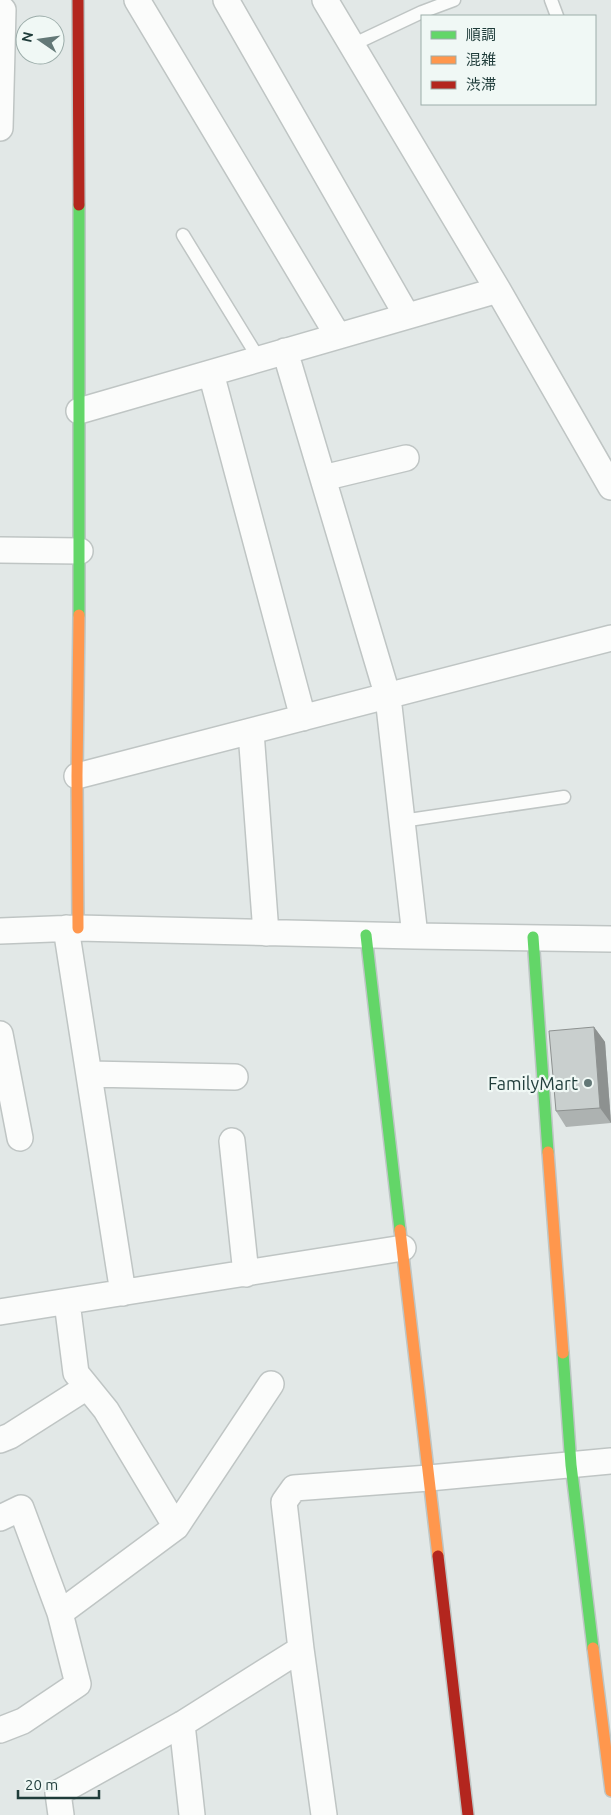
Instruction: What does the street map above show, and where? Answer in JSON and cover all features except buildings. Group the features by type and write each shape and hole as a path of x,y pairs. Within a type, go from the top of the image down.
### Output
{"street":[{"path":"78,0 80,551 77,776 72,928 88,1074 123,1293"},
{"path":"137,0 338,336"},
{"path":"226,0 407,316"},
{"path":"325,0 498,290 611,487"},
{"path":"0,10 2,10 0,128"},
{"path":"79,411 498,290"},
{"path":"285,351 388,696 415,936"},
{"path":"211,373 303,718"},
{"path":"323,478 406,458"},
{"path":"0,550 80,551"},
{"path":"77,776 611,638"},
{"path":"251,732 266,932"},
{"path":"0,931 72,928 611,939"},
{"path":"366,935 468,1815"},
{"path":"533,937 571,1465 611,1792"},
{"path":"0,1034 20,1138"},
{"path":"88,1074 235,1076"},
{"path":"232,1141 246,1274"},
{"path":"0,1312 403,1248"},
{"path":"67,1302 76,1373 106,1410 176,1527"},
{"path":"60,1613 176,1527 271,1384"},
{"path":"0,1440 10,1436 87,1386"},
{"path":"324,1815 301,1650 284,1502 294,1488 611,1461"},
{"path":"0,1518 21,1508 60,1613 78,1684 22,1721 0,1730"},
{"path":"61,1815 58,1792 182,1724 301,1650"},
{"path":"182,1724 192,1815"}],"lane":[{"path":"352,45 420,6 454,0"},
{"path":"551,0 557,15"},
{"path":"183,235 259,358"},
{"path":"402,821 564,797"}],"traffic: fast":[{"path":"79,205 79,615"},
{"path":"366,935 400,1230"},
{"path":"533,937 548,1152"},
{"path":"563,1353 571,1465 593,1648"}],"traffic: slow":[{"path":"78,928 79,615"},
{"path":"548,1152 563,1353"},
{"path":"400,1230 438,1556"},
{"path":"593,1648 611,1791"}],"traffic: jam":[{"path":"78,0 79,205"},
{"path":"438,1556 468,1815"}],"place":[{"name":"FamilyMart","path":"588,1083"}]}
